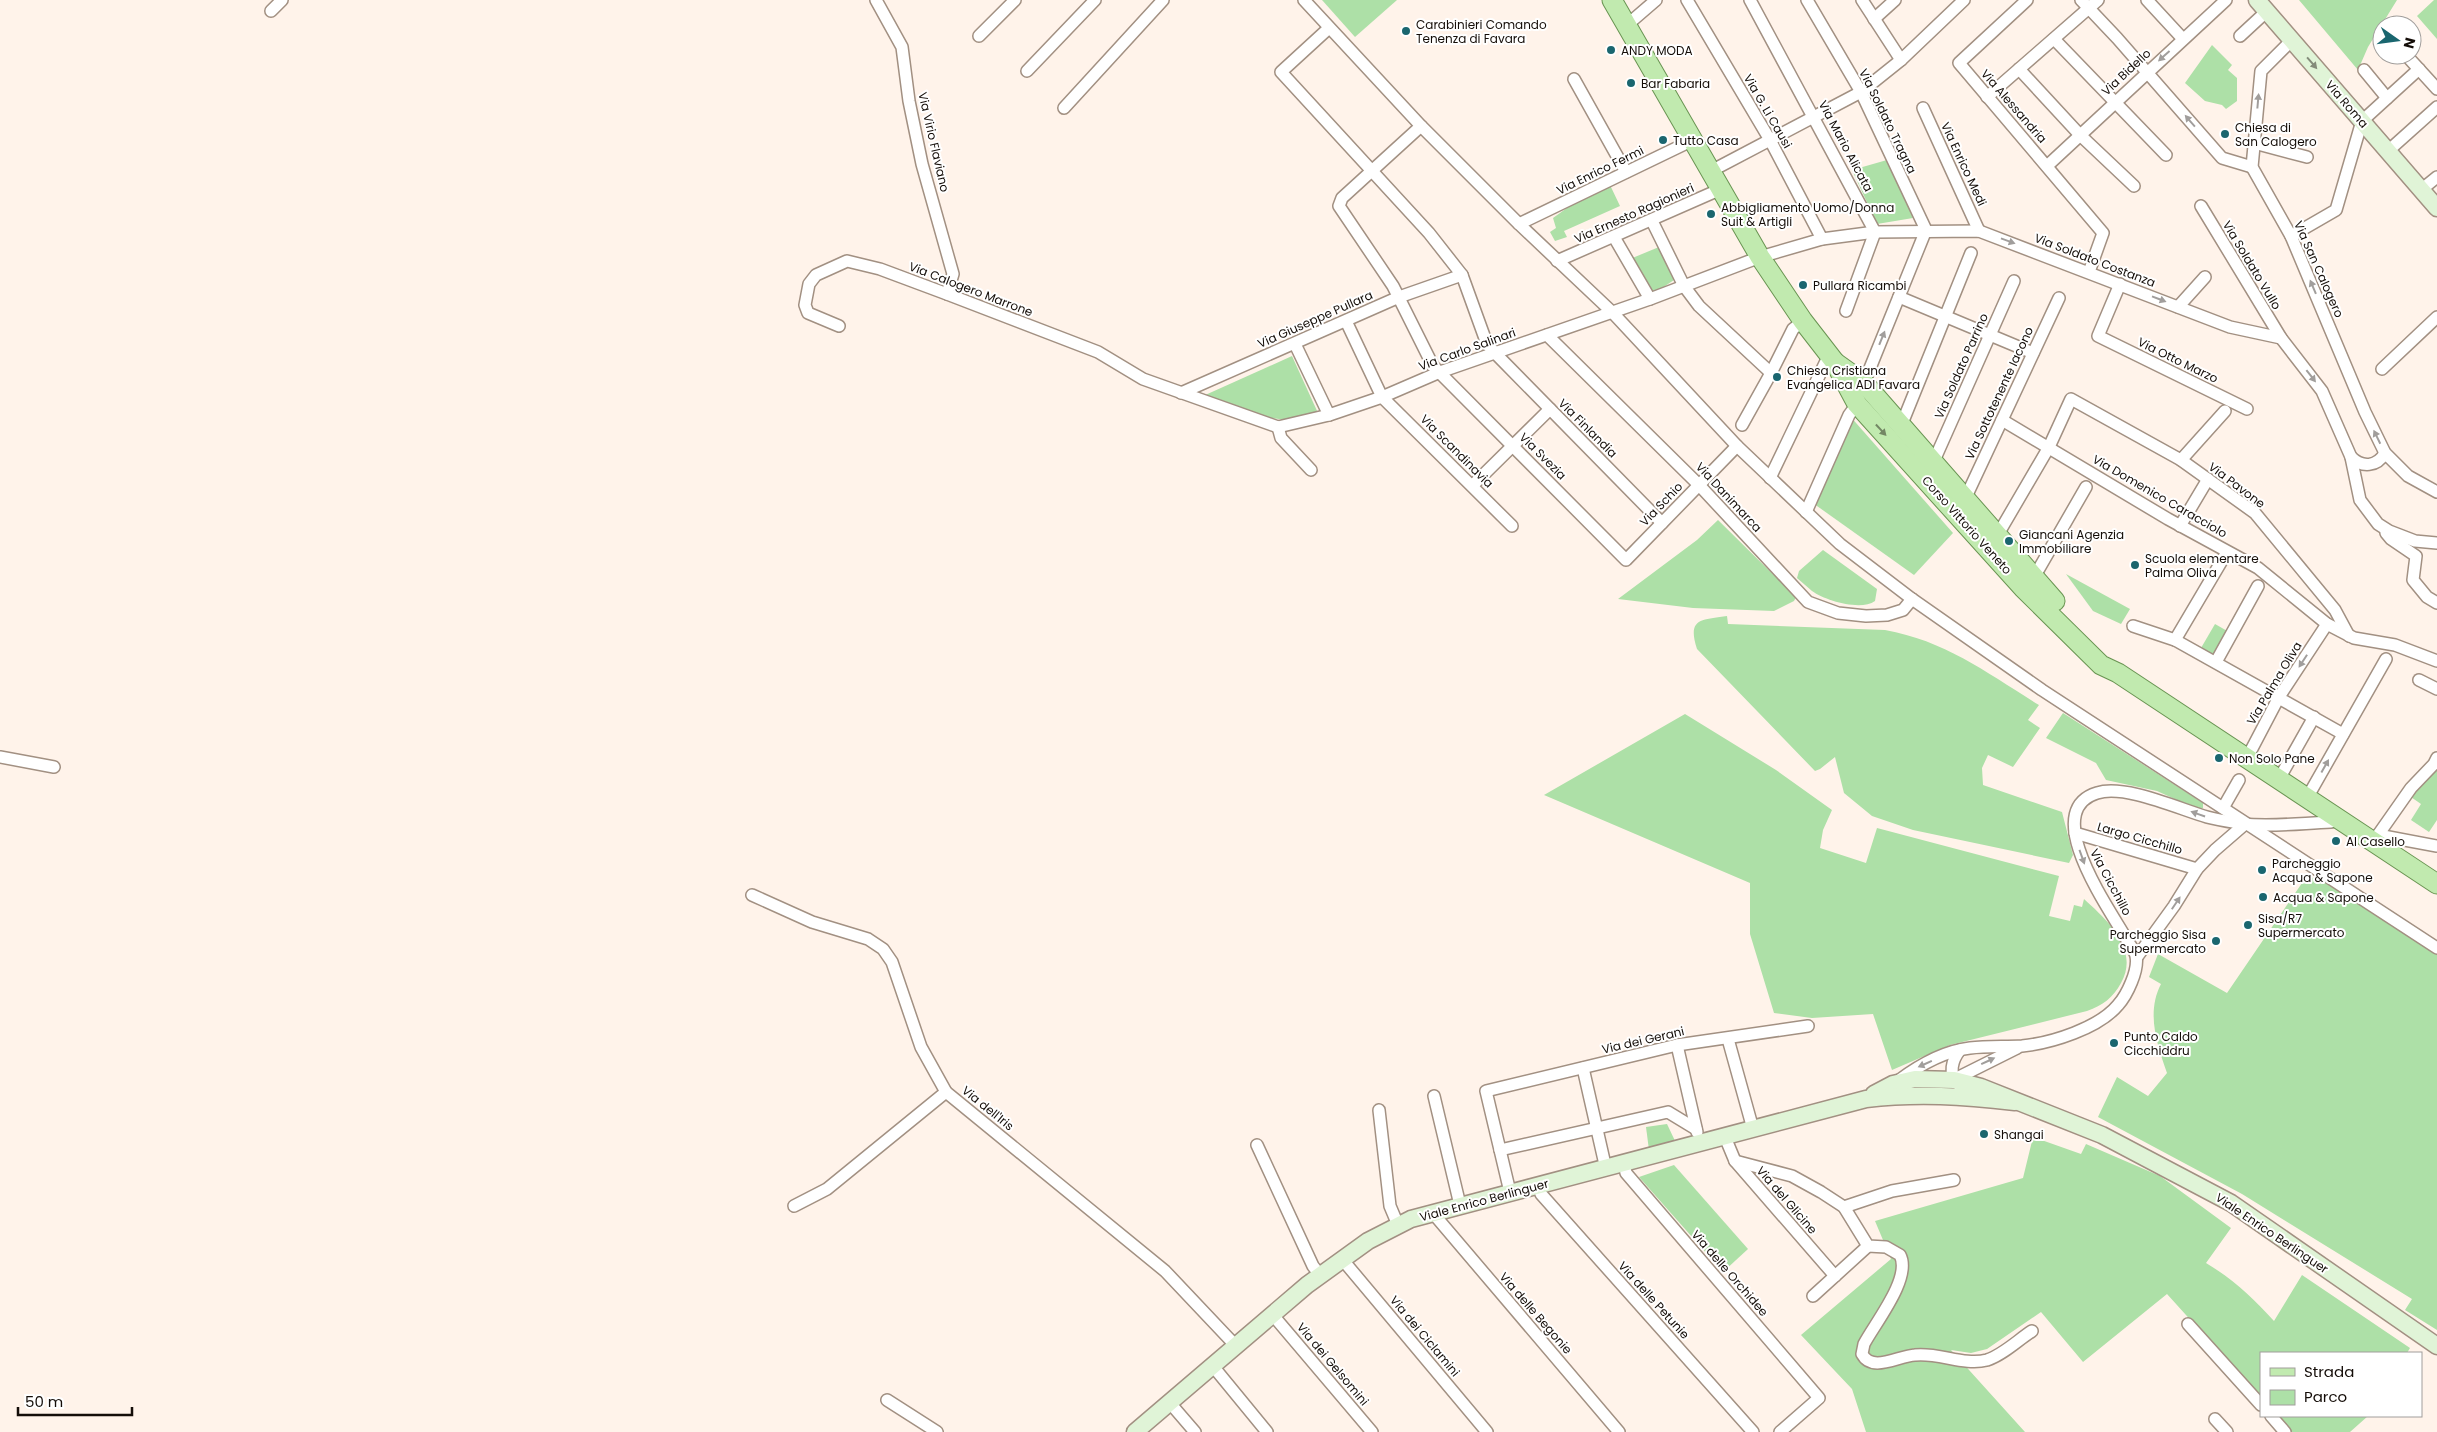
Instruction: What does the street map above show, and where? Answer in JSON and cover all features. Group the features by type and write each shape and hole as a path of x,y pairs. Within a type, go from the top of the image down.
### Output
{"main road":[{"name":"Corso Vittorio Veneto","path":"1612,0 1760,257 1803,321 1831,358 1857,404 2023,588 2101,666 2118,673 2334,816 2375,838 2437,884"},
{"name":"Via Roma","path":"2262,5 2437,208"},
{"name":"Corso Vittorio Veneto","path":"1831,358 1864,383 2033,579 2109,657 2118,673"},
{"path":"1866,1099 1893,1084 1916,1079 1954,1080 1981,1088 2015,1102"},
{"path":"1866,1099 1909,1094 1968,1096 2015,1102"},
{"name":"Viale Enrico Berlinguer","path":"1135,1432 1320,1275 1342,1258 1398,1225 1432,1212 1624,1163 1698,1136 1725,1137 1866,1099"},
{"name":"Viale Enrico Berlinguer","path":"2015,1102 2102,1135 2231,1203 2437,1346"}],"street":[{"path":"271,11 282,0"},
{"name":"Via Virio Flaviano","path":"876,0 902,47 909,101 922,164 953,274 947,294"},
{"path":"980,36 1015,0"},
{"path":"1027,71 1095,0"},
{"path":"1064,108 1163,0"},
{"path":"1304,0 1421,126 1519,224 1612,312 1737,446 1840,544 1912,599 2042,690 2437,948"},
{"path":"1627,25 1656,0"},
{"name":"Via G. Li Causi","path":"1687,0 1770,140 1822,239"},
{"name":"Via Mario Alicata","path":"1750,0 1815,117 1875,232"},
{"name":"Via Soldato Tragna","path":"1806,0 1861,92 1926,230"},
{"path":"1862,0 1901,60"},
{"path":"1874,19 1895,0"},
{"path":"1711,171 1861,92 1901,60 1964,0"},
{"name":"Via Alessandria","path":"2027,0 1959,63 2103,233 2090,272"},
{"path":"1988,97 2054,38 2085,4 2098,0"},
{"path":"2147,0 2183,39"},
{"name":"Via Bidello","path":"2048,166 2146,72 2226,0"},
{"path":"2085,4 2222,158 2252,167 2261,71 2292,40"},
{"path":"2240,36 2262,5"},
{"name":"Via Finlandia","path":"1329,28 1281,72 1428,233 1462,275 1487,344 1495,354 1662,522"},
{"path":"2054,38 2114,103 2166,155"},
{"path":"2415,65 2437,89"},
{"path":"2019,69 2080,135 2134,186"},
{"path":"2291,236 2336,210 2362,121 2419,69"},
{"path":"2364,70 2387,98"},
{"path":"1574,79 1626,172"},
{"name":"Via Enrico Medi","path":"1923,108 1979,231"},
{"path":"2388,151 2437,108"},
{"path":"1370,171 1421,126"},
{"name":"Via Enrico Fermi","path":"1519,224 1693,140"},
{"path":"2254,143 2307,157"},
{"name":"Via San Calogero","path":"2252,167 2291,236 2365,412 2385,453 2408,476 2437,492"},
{"name":"Via Svezia","path":"1370,171 1342,198 1339,206 1398,297 1433,366 1626,560"},
{"path":"2422,190 2437,177"},
{"name":"Via Ernesto Ragionieri","path":"1558,261 1721,189"},
{"name":"Via Soldato Vullo","path":"2201,206 2281,338"},
{"path":"1652,221 1684,286 1698,306 1771,373"},
{"path":"1864,383 1926,230"},
{"name":"Via Soldato Costanza","path":"1760,257 1822,239 1875,232 1926,230 1979,231 2230,327 2281,338"},
{"path":"1846,311 1875,232"},
{"path":"1614,237 1650,299"},
{"path":"1901,426 1971,253"},
{"name":"Via Carlo Salinari","path":"1278,427 1329,415 1440,372 1650,299 1760,257"},
{"name":"Via Calogero Marrone","path":"839,326 808,313 805,306 810,284 816,275 847,261 880,269 1098,352 1143,379 1181,393"},
{"name":"Via Giuseppe Pullara","path":"1181,393 1398,297 1462,275"},
{"path":"2178,307 2205,277"},
{"name":"Via Soldato Parrino","path":"1933,462 2014,281"},
{"name":"Via Otto Marzo","path":"2120,284 2098,336 2247,409"},
{"path":"1899,297 2033,353"},
{"name":"Via Sottotenente Iacono","path":"1965,499 2059,298"},
{"path":"2382,369 2437,317"},
{"name":"Via Scandinavia","path":"1346,321 1382,396 1512,526"},
{"path":"1742,425 1771,373 1792,329 1803,321"},
{"name":"Via Danimarca","path":"1547,335 1699,485 1808,602 1838,613 1866,616 1887,615 1903,610 1912,599"},
{"path":"2281,338 2322,391 2351,457 2360,500 2391,539 2416,556 2413,580 2427,597 2437,604"},
{"path":"1295,344 1329,415"},
{"path":"1770,478 1831,358"},
{"path":"1181,393 1278,427 1282,438 1311,470"},
{"name":"Via Pavone","path":"2049,446 2071,399 2181,460 2255,513 2335,610 2349,636"},
{"path":"1806,512 1849,415 1857,404"},
{"path":"1473,485 1550,409"},
{"path":"2181,460 2225,411"},
{"name":"Via Domenico Caracciolo","path":"2002,420 2049,446 2180,526 2258,568 2327,624 2349,636 2364,641 2395,645 2437,661"},
{"name":"Via Schio","path":"1626,560 1737,446"},
{"path":"1996,536 2049,446"},
{"path":"2351,457 2358,463 2373,464 2382,459 2385,453"},
{"path":"2180,526 2208,479"},
{"path":"2033,579 2086,487"},
{"path":"2378,524 2415,541 2437,543"},
{"path":"2174,640 2227,552"},
{"path":"2216,662 2258,586"},
{"name":"Via Palma Oliva","path":"2247,758 2279,697 2327,624"},
{"path":"2133,626 2174,640 2279,697 2342,734"},
{"path":"2307,798 2386,659"},
{"path":"2419,680 2437,689"},
{"path":"2279,779 2314,717"},
{"path":"0,757 54,767"},
{"path":"2437,758 2434,764 2411,788 2375,838 2437,846"},
{"path":"2223,808 2239,780"},
{"name":"Via Cicchillo","path":"2137,957 2084,864 2075,833 2074,818 2078,806 2087,798 2105,792 2151,799 2208,817 2245,824 2331,822 2334,816"},
{"path":"1893,1084 1923,1064 1960,1050 2023,1046 2043,1042 2074,1033 2111,1013 2128,991 2137,957 2198,869 2215,850 2245,824"},
{"name":"Largo Cicchillo","path":"2075,833 2198,869"},
{"name":"Via dell'Iris","path":"752,896 812,922 868,939 882,949 892,962 921,1048 946,1092 1165,1272 1236,1345"},
{"name":"Via dei Gerani","path":"1500,1150 1486,1091 1677,1045 1808,1026"},
{"path":"1728,1039 1753,1129"},
{"path":"1677,1045 1698,1136"},
{"path":"1909,1094 1954,1080 1985,1062 2023,1046"},
{"path":"1960,1050 1952,1066 1954,1080 1968,1096"},
{"path":"1584,1068 1606,1168"},
{"path":"794,1206 826,1189 946,1092"},
{"path":"1434,1096 1460,1205"},
{"path":"1379,1110 1390,1206 1398,1225"},
{"path":"1510,1192 1500,1150 1668,1112 1698,1136"},
{"name":"Via del Glicine","path":"1725,1137 1735,1161 1835,1276"},
{"path":"1258,1144 1313,1266 1320,1275"},
{"path":"1735,1161 1800,1179 1844,1207 1868,1246"},
{"name":"Via delle Orchidee","path":"1624,1163 1626,1172 1819,1398 1780,1432"},
{"path":"1844,1207 1892,1191 1954,1180"},
{"name":"Via delle Petunie","path":"1538,1185 1541,1194 1753,1432"},
{"name":"Via delle Begonie","path":"1432,1212 1619,1432"},
{"path":"1813,1296 1868,1246 1878,1245 1900,1255 1903,1267 1900,1282 1864,1344 1862,1354 1868,1361 1874,1363 1927,1354 1976,1362 1988,1359 2001,1352 2032,1330"},
{"name":"Via dei Ciclamini","path":"1342,1258 1487,1432"},
{"name":"Via dei Gelsomini","path":"1272,1314 1372,1432"},
{"path":"2188,1324 2260,1404"},
{"path":"1212,1365 1267,1432"},
{"path":"887,1400 936,1432"},
{"path":"1170,1403 1195,1432"},
{"path":"2272,1417 2285,1432"},
{"path":"2215,1419 2227,1432"}],"green space":[{"path":"1322,0 1397,0 1355,37"},
{"path":"2299,0 2397,0 2388,15 2372,15 2372,41 2358,70"},
{"path":"2434,0 2437,0 2437,39 2422,22 2422,15 2418,15"},
{"path":"2212,45 2232,65 2228,70 2237,78 2237,101 2226,109 2222,105 2205,101 2185,83"},
{"path":"1887,160 1913,218 1877,224 1852,170"},
{"path":"1610,185 1620,206 1564,231 1567,237 1555,241 1550,232 1556,228 1553,218 1567,208"},
{"path":"1659,247 1674,280 1650,296 1630,259"},
{"path":"1292,356 1318,413 1286,420 1264,417 1203,396"},
{"path":"1849,415 1953,533 1914,575 1810,501"},
{"path":"1718,520 1796,597 1794,601 1774,611 1693,608 1618,599 1697,540"},
{"path":"1823,550 1877,589 1875,601 1861,605 1844,604 1818,595 1797,578 1799,571"},
{"path":"2066,574 2130,609 2121,624 2093,611"},
{"path":"1727,616 1728,624 1885,630 1907,635 1947,650 1984,670 2039,705 2028,720 2040,728 2013,767 1988,755 1982,768 1983,785 2062,812 2073,855 2069,863 1913,830 1872,816 1844,793 1835,757 1815,771 1697,649 1694,631 1698,622"},
{"path":"2215,624 2229,632 2215,654 2208,654 2201,648"},
{"path":"2063,713 2203,803 2203,808 2199,810 2157,791 2106,780 2096,763 2046,738"},
{"path":"1685,714 1776,770 1832,810 1823,830 1820,848 1866,863 1877,828 2059,876 2049,916 2070,921 2074,905 2082,907 2084,899 2111,926 2124,947 2126,970 2115,993 2098,1006 2087,1011 1950,1045 1892,1070 1873,1014 1812,1018 1774,1013 1750,934 1750,883 1544,795"},
{"path":"2437,765 2437,820 2429,832 2411,820 2421,804 2408,795"},
{"path":"2320,877 2437,948 2437,1330 2405,1310 2412,1299 2242,1194 2098,1117 2117,1077 2148,1096 2167,1073 2157,1040 2154,1017 2154,1006 2161,984 2149,977 2158,954 2227,993 2302,883 2309,878"},
{"path":"1667,1124 1676,1143 1649,1150 1646,1127"},
{"path":"2033,1137 2081,1154 2086,1144 2160,1176 2231,1228 2206,1263 2242,1289 2274,1321 2302,1275 2410,1348 2408,1352 2260,1352 2260,1397 2167,1294 2083,1362 2041,1312 1987,1349 1971,1353 1951,1350 2025,1432 1866,1432 1852,1389 1801,1335 1891,1259 1875,1221 2023,1178"},
{"path":"1674,1165 1748,1249 1723,1272 1639,1177"},
{"path":"2278,1417 2367,1417 2350,1432 2292,1432"}],"place":[{"name":"Carabinieri Comando Tenenza di Favara","path":"1406,31"},
{"name":"ANDY MODA","path":"1611,50"},
{"name":"Bar Fabaria","path":"1631,83"},
{"name":"Chiesa di San Calogero","path":"2225,134"},
{"name":"Tutto Casa","path":"1663,140"},
{"name":"Abbigliamento Uomo/Donna Suit & Artigli","path":"1711,214"},
{"name":"Pullara Ricambi","path":"1803,285"},
{"name":"Chiesa Cristiana Evangelica ADI Favara","path":"1777,377"},
{"name":"Giancani Agenzia Immobiliare","path":"2009,541"},
{"name":"Scuola elementare Palma Oliva","path":"2135,565"},
{"name":"Non Solo Pane","path":"2219,758"},
{"name":"Al Casello","path":"2336,841"},
{"name":"Parcheggio Acqua & Sapone","path":"2262,870"},
{"name":"Acqua & Sapone","path":"2263,897"},
{"name":"Sisa/R7 Supermercato","path":"2248,925"},
{"name":"Parcheggio Sisa Supermercato","path":"2216,941"},
{"name":"Punto Caldo Cicchiddru","path":"2114,1043"},
{"name":"Shangai","path":"1984,1134"}]}
